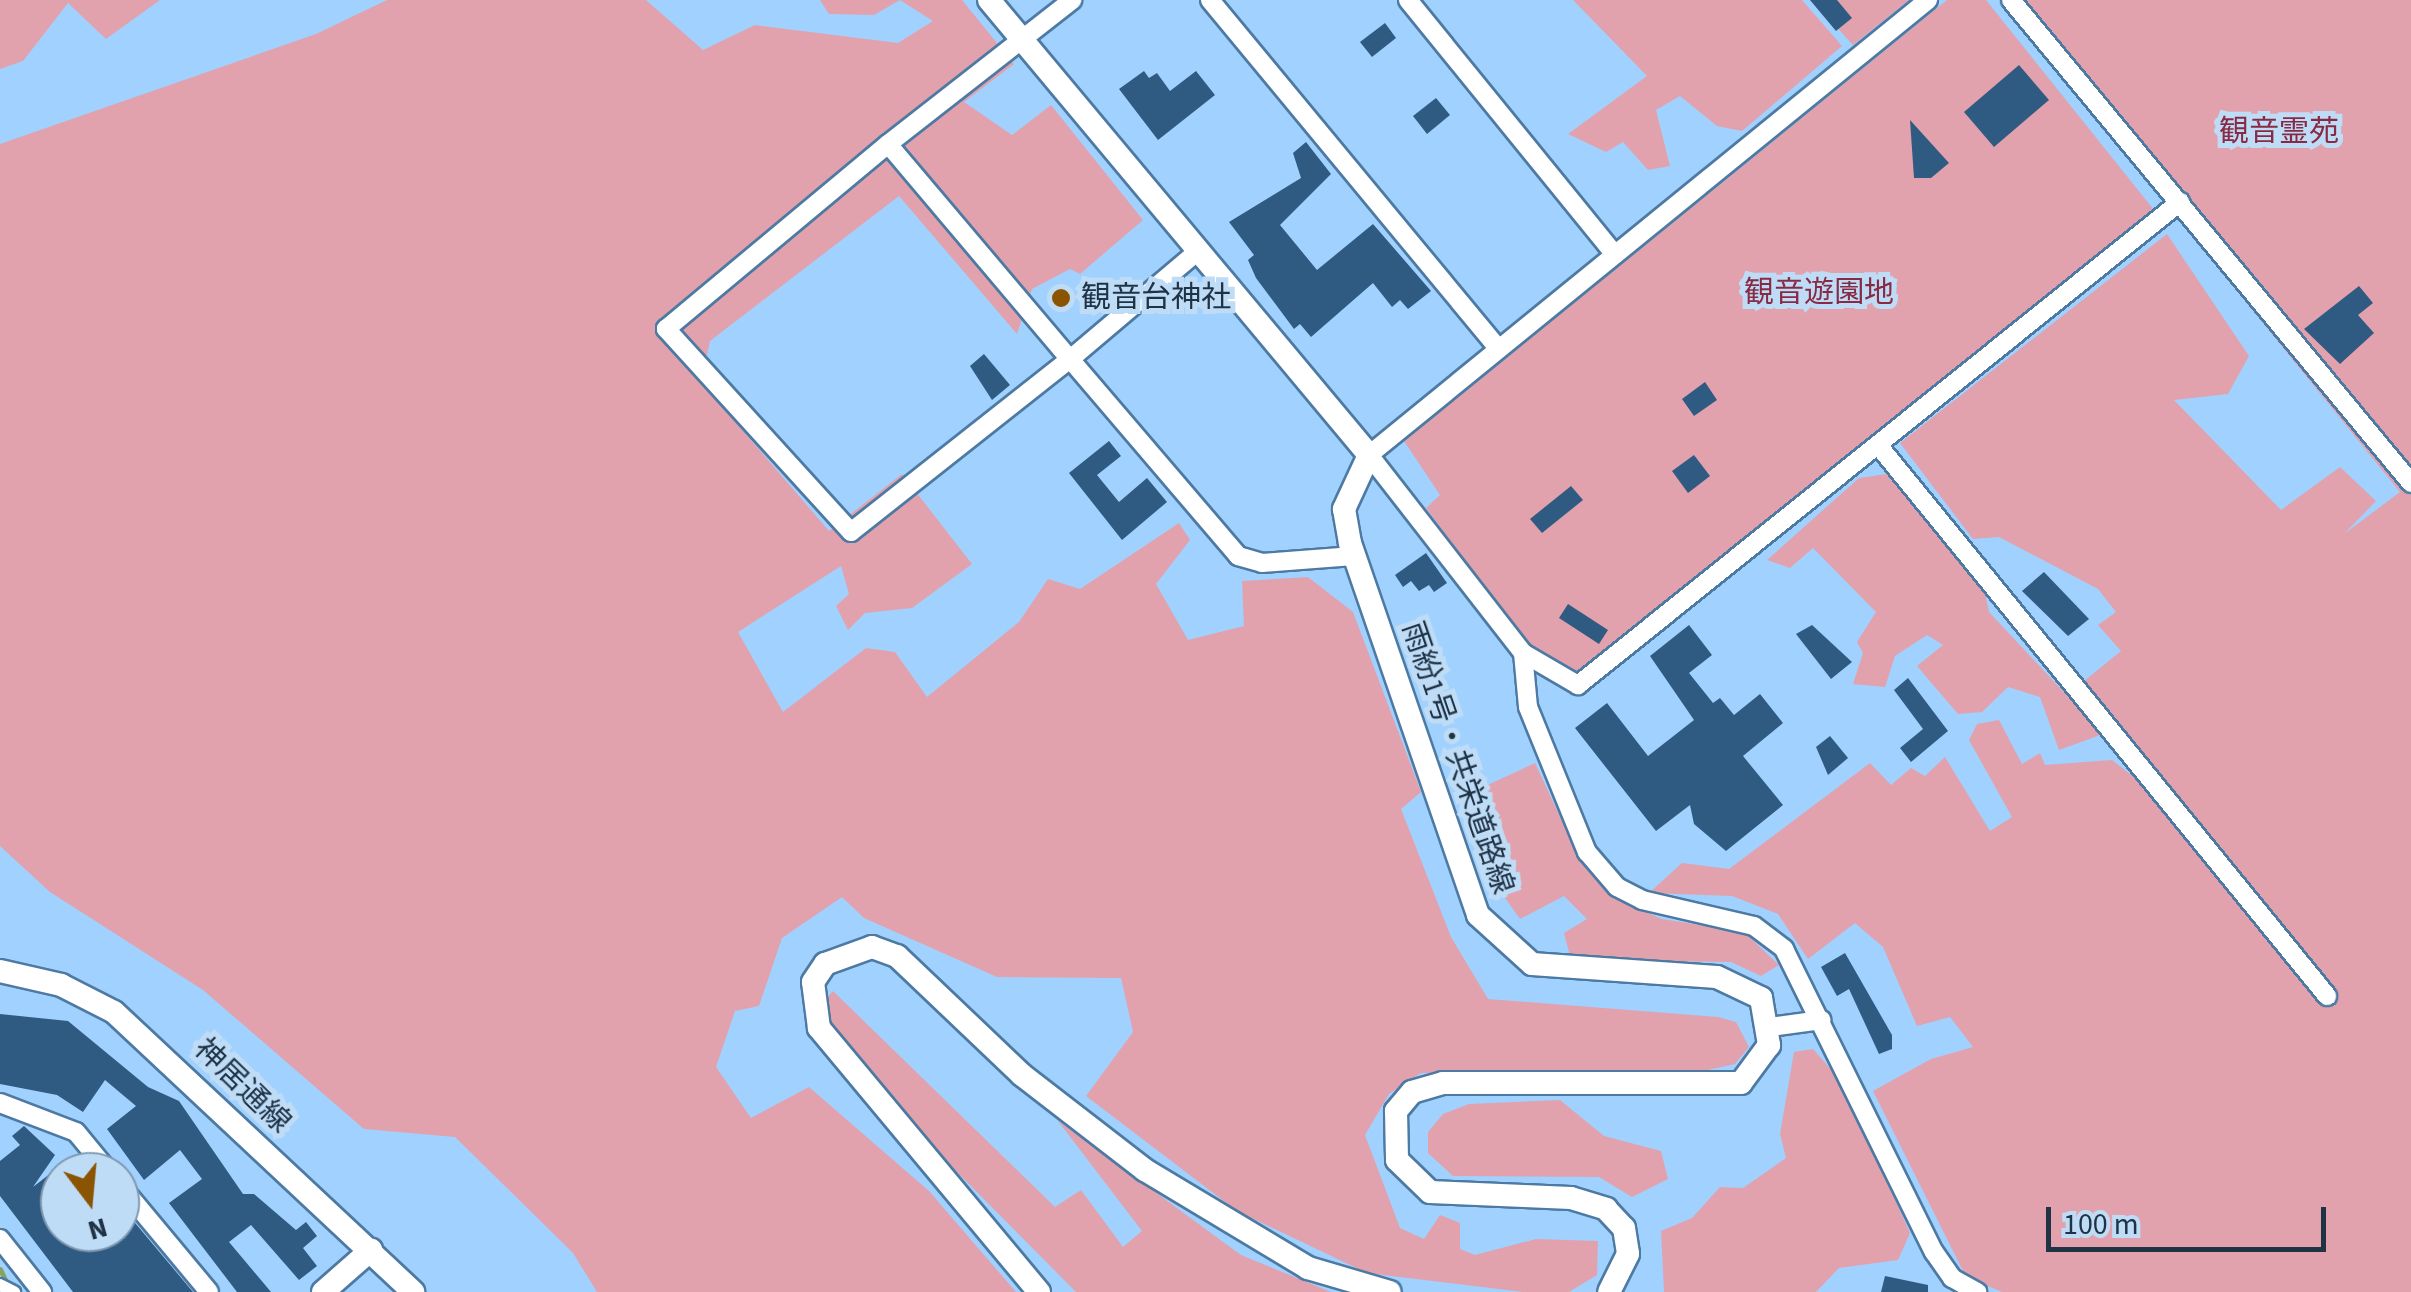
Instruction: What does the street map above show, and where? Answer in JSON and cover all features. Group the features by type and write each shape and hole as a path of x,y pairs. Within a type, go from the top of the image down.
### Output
{"street":[{"path":"990,0 1369,455 1523,654 1578,685 2180,202"},
{"path":"1072,0 888,144 666,329 851,532 1070,359 1198,251"},
{"path":"1210,0 1500,349"},
{"path":"1408,0 1615,255"},
{"path":"1369,455 1928,0"},
{"path":"2012,0 2411,483"},
{"path":"888,144 1238,556 1262,563 1354,556"},
{"path":"1878,445 2327,996"},
{"name":"雨紛1号・共栄道路線","path":"1369,455 1344,509 1354,556 1478,915 1532,964 1743,983 1761,998 1770,1027"},
{"path":"1523,654 1528,706 1587,852 1617,887 1642,900 1754,926 1784,949 1934,1252 1952,1278 1978,1292"},
{"path":"1038,1292 818,1028 812,982 825,964 872,947 897,956 1022,1074 1145,1170 1308,1268 1390,1292"},
{"name":"神居通線","path":"0,971 61,986 114,1012 413,1292"},
{"path":"1609,1292 1628,1254 1624,1228 1606,1209 1571,1198 1430,1192 1396,1160 1396,1111 1412,1092 1443,1083 1740,1084 1760,1066 1770,1027 1822,1020"},
{"path":"0,1104 76,1132 92,1152"},
{"path":"140,1209 209,1292"},
{"path":"0,1240 42,1292"},
{"path":"323,1292 371,1250"}],"green space":[{"path":"0,0 160,0 106,39 68,3 23,61 0,69"},
{"path":"387,0 646,0 703,50 755,25 898,43 933,21 900,0 962,0 1014,64 964,102 1012,135 1051,105 1143,220 1080,274 1070,269 1032,289 1017,334 899,196 710,341 701,382 829,531 902,474 972,564 912,608 865,613 848,630 836,606 849,594 841,566 738,632 783,712 866,648 895,652 927,697 1019,622 1048,579 1080,589 1179,523 1190,540 1156,584 1188,640 1244,626 1242,581 1308,577 1353,612 1421,792 1401,809 1451,937 1488,999 1718,1017 1736,1022 1749,1047 1735,1064 1690,1074 1421,1073 1389,1094 1365,1135 1400,1228 1424,1239 1440,1215 1460,1223 1460,1249 1475,1255 1536,1239 1598,1241 1597,1275 1569,1292 1523,1292 1367,1273 1237,1211 1086,1096 1133,1032 1121,978 997,977 864,918 842,897 782,938 759,1006 735,1011 716,1067 751,1118 809,1087 929,1191 1016,1292 597,1292 573,1253 455,1137 364,1129 203,990 50,892 0,846 0,144 316,34"},
{"path":"820,0 900,0 874,15 829,14"},
{"path":"1573,0 1802,0 1842,46 1742,131 1717,126 1680,96 1656,110 1670,166 1648,170 1623,142 1606,152 1568,134 1647,76"},
{"path":"1812,0 1909,0 1853,45"},
{"name":"観音遊園地","path":"1947,0 1986,0 2154,210 1577,676 1527,646 1426,508 1440,495 1404,441"},
{"name":"観音霊苑","path":"2001,0 2411,0 2411,1292 2002,1292 1966,1277 1873,1091 1931,1059 1973,1047 1950,1017 1917,1026 1883,947 1855,923 1808,959 1778,914 1732,896 1649,893 1682,863 1729,869 1870,763 1891,785 1911,768 1925,776 1945,757 1990,831 2012,817 1969,740 1977,724 1999,720 2022,764 2040,753 2045,765 2112,760 2144,785 2083,682 2121,651 2098,625 2116,612 2098,589 1999,537 1973,539 1900,443 2167,234 2249,356 2228,394 2174,400 2281,510 2340,467 2376,501 2344,534 2400,492"},
{"path":"1886,474 1984,588 1989,612 2103,734 2059,750 2040,697 2008,687 1982,712 1958,714 1917,666 1943,645 1927,635 1895,656 1885,687 1853,684 1863,653 1857,642 1876,612 1813,548 1790,568 1767,560 1859,478"},
{"path":"1535,763 1575,849 1624,903 1662,919 1744,932 1779,965 1761,976 1731,962 1571,960 1564,933 1587,919 1564,896 1520,919 1503,895 1468,794"},
{"path":"833,991 1055,1207 1081,1190 1123,1247 1142,1231 1058,1121 1241,1255 1331,1292 1076,1292 806,1020"},
{"path":"1813,1049 1842,1082 1910,1233 1898,1260 1839,1268 1816,1292 1664,1292 1661,1231 1692,1218 1720,1187 1743,1188 1786,1158 1780,1134 1794,1052"},
{"path":"1560,1100 1604,1136 1661,1151 1668,1179 1632,1197 1599,1177 1453,1176 1428,1153 1428,1132 1443,1114 1469,1104"}],"building":[{"path":"1810,0 1837,0 1852,18 1836,31"},
{"path":"1385,23 1396,38 1372,57 1360,42"},
{"path":"2019,65 2049,100 1994,147 1964,112"},
{"path":"1144,71 1149,78 1157,73 1170,91 1196,71 1215,95 1158,140 1119,89"},
{"path":"1436,98 1450,115 1427,134 1413,116"},
{"path":"1910,120 1949,163 1931,178 1914,178"},
{"path":"1306,142 1331,174 1280,225 1317,270 1373,224 1431,291 1408,309 1400,300 1392,307 1373,283 1311,337 1300,324 1294,329 1256,278 1248,260 1254,255 1229,222 1301,178 1293,153"},
{"path":"2359,286 2373,303 2358,315 2374,333 2340,364 2304,329"},
{"path":"984,354 1010,385 992,400 970,366"},
{"path":"1705,382 1717,400 1694,416 1682,399"},
{"path":"1109,441 1121,456 1097,475 1119,502 1147,478 1167,502 1122,540 1069,473"},
{"path":"1694,455 1710,476 1688,493 1672,471"},
{"path":"1571,486 1583,500 1542,533 1530,519"},
{"path":"1426,553 1447,583 1434,592 1429,585 1419,591 1411,581 1403,587 1395,575"},
{"path":"2044,572 2089,619 2068,636 2022,591"},
{"path":"1568,604 1608,630 1599,644 1559,618"},
{"path":"1689,625 1712,655 1689,673 1713,703 1720,698 1734,715 1760,694 1783,723 1743,756 1783,805 1726,851 1694,824 1690,805 1656,831 1575,728 1607,703 1648,756 1694,720 1650,656"},
{"path":"1812,625 1852,662 1831,679 1796,634"},
{"path":"1908,678 1948,731 1911,762 1900,748 1923,729 1894,690"},
{"path":"1830,736 1848,758 1828,775 1816,747"},
{"path":"1845,953 1892,1035 1892,1049 1879,1054 1849,989 1837,996 1821,967"},
{"path":"0,1014 68,1021 148,1087 179,1101 243,1194 254,1194 296,1230 306,1222 317,1236 303,1248 317,1266 299,1280 251,1225 229,1242 271,1292 237,1292 169,1203 202,1179 180,1150 144,1180 140,1174 140,1152 124,1152 107,1129 136,1106 105,1080 83,1112 57,1095 0,1084"},
{"path":"24,1126 52,1152 40,1152 40,1177 33,1187 40,1182 40,1249 0,1196 0,1161 20,1145 12,1136"},
{"path":"140,1229 193,1292 73,1292 43,1252 140,1252"},
{"path":"1885,1276 1928,1285 1928,1292 1881,1292"}],"waterway":[{"path":"0,1269 9,1288"}],"place":[{"name":"観音台神社","path":"1061,298"}]}
